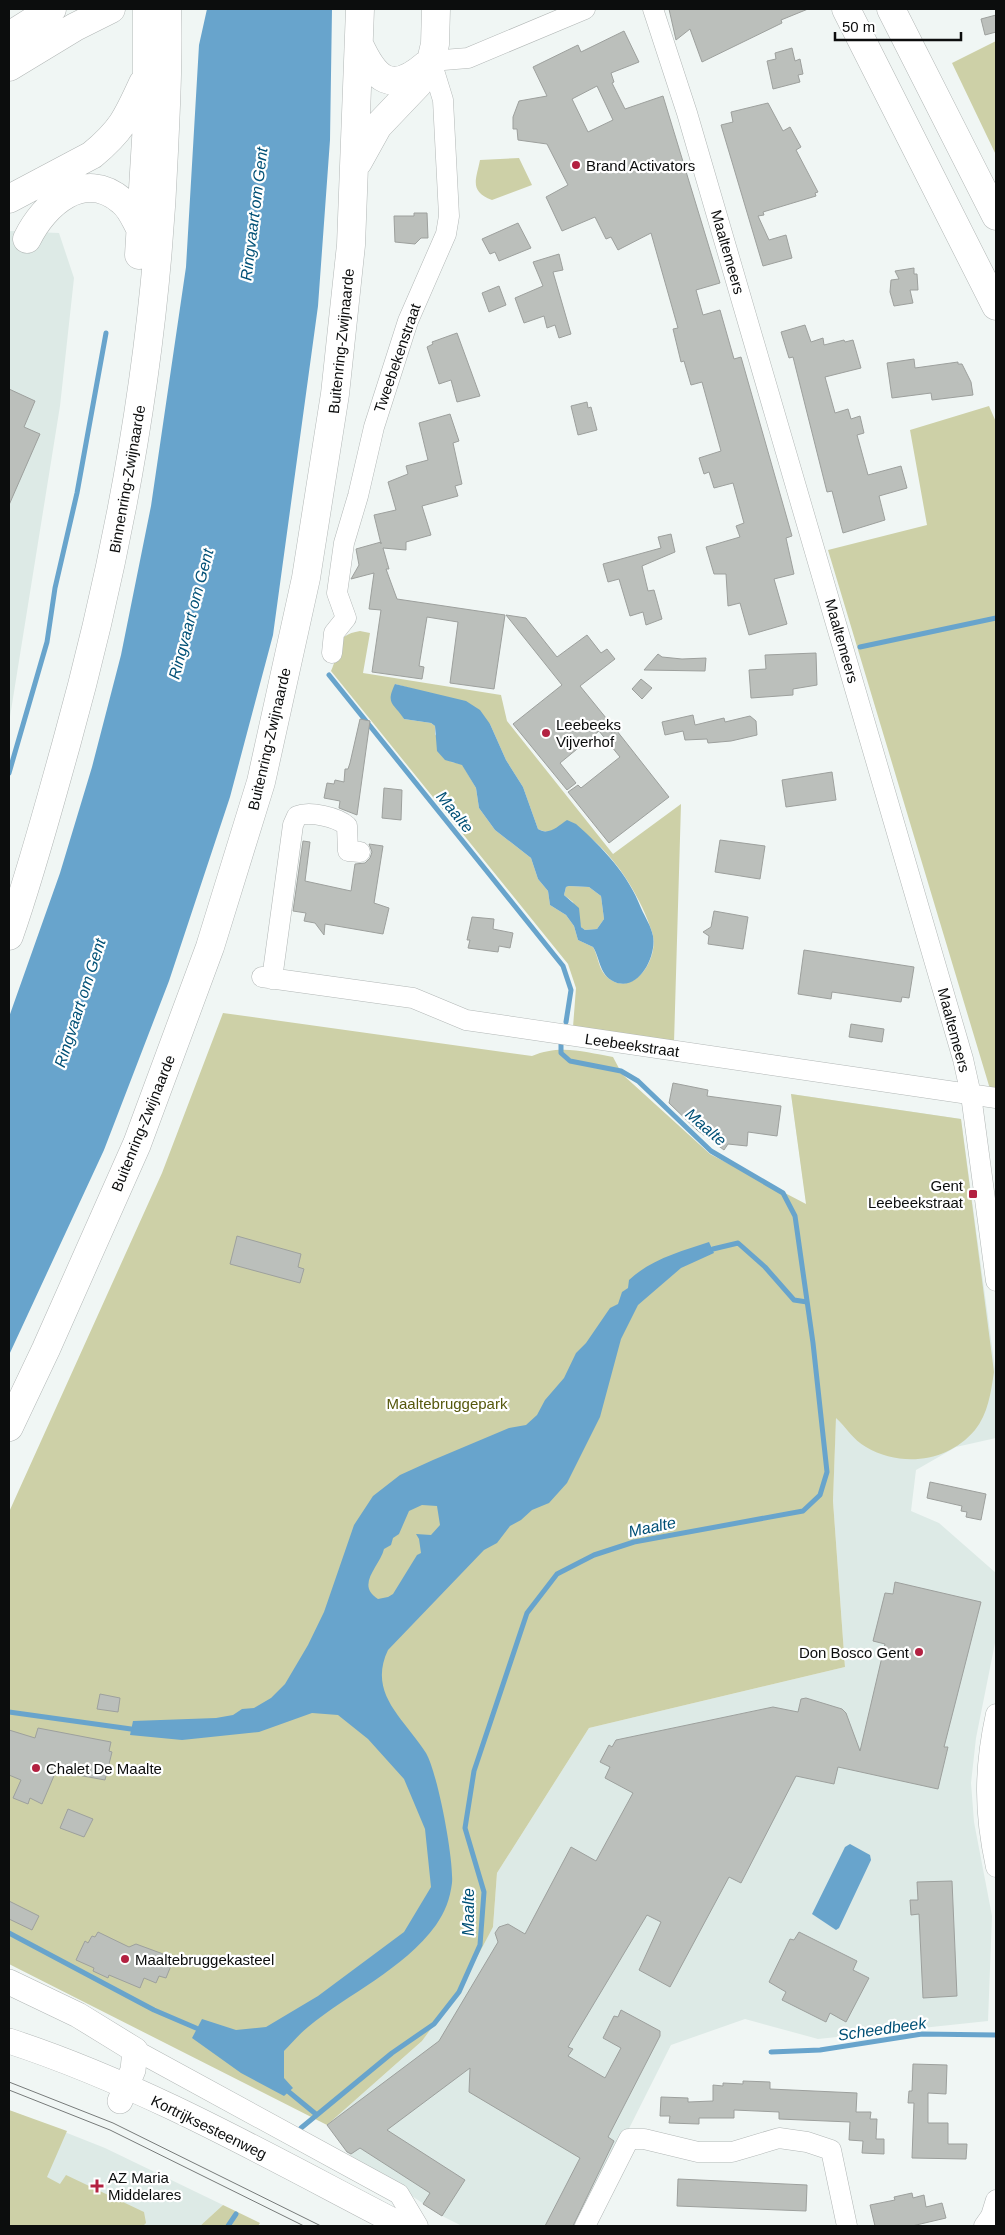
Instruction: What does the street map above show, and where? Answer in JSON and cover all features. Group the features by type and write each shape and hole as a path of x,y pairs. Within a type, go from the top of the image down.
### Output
{"highway":[{"path":"9,36 52,9"},
{"path":"9,67 75,27 111,9"},
{"path":"9,879 72,654 105,504 127,370 141,230 147,123 147,9"},
{"name":"Binnenring-Zwijnaarde","path":"9,936 37,849 82,689 108,582 129,477 148,347 162,212 167,9"},
{"name":"Buitenring-Zwijnaarde","path":"9,1427 46,1349 137,1144 210,947 262,782 306,578 324,474 344,323 356,167 360,9"},
{"path":"356,167 378,126 418,84 430,61 435,44 436,9"},
{"path":"846,9 996,306"},
{"path":"891,9 996,216"},
{"path":"359,44 370,68 380,76 394,81 403,81 415,75 430,61"},
{"path":"9,198 92,155 111,139 125,123 147,74"},
{"path":"27,239 34,225 48,206 62,196 94,188 122,200 130,209 141,230"}],"main road":[{"path":"9,1982 78,2015 135,2050 133,2070 123,2094"},
{"name":"Kortrijksesteenweg","path":"9,2041 123,2094 217,2148 370,2226"},
{"name":"Kortrijksesteenweg","path":"9,2058 123,2094 214,2129 404,2226"}],"street":[{"path":"430,61 468,58 585,9"},
{"name":"Maaltemeers","path":"653,9 688,113 963,1059 971,1095 996,1281"},
{"name":"Tweebekenstraat","path":"332,653 334,633 346,618 337,593 344,544 358,496 374,427 408,321 446,234 449,216 442,100 430,61"},
{"name":"Leebeekstraat","path":"360,852 348,851 347,826 341,821 304,814 297,816 293,825 267,978 413,998 466,1020 996,1098"},
{"path":"996,1714 986,1770 986,1797 996,1867"},
{"name":"Kortrijksesteenweg","path":"135,2050 400,2194 418,2226"},
{"path":"585,2226 629,2140 644,2140 698,2152 732,2152 780,2138 807,2142 831,2150 847,2226"}],"shaded area":[{"path":"9,231 59,233 74,278 60,406 9,723"},
{"name":"Don Bosco Gent","path":"791,1094 961,1119 996,1376 996,1438 956,1447 916,1470 911,1511 939,1523 996,1573 996,1638 976,1738 971,1783 974,1822 992,1916 988,2021 818,2039 745,2019 671,2045 580,2226 462,2226 442,2216 350,2155 327,2125 422,2041 493,1927 497,1873 589,1728 845,1667 833,1501 836,1415"},
{"name":"AZ Maria Middelares","path":"9,2110 105,2148 223,2205 200,2226 9,2226"}],"green space":[{"path":"996,41 996,155 952,63"},
{"path":"519,158 532,185 492,200 480,193 477,189 476,179 480,160"},
{"path":"989,406 996,422 996,1089 990,1089 828,550 927,525 910,430"},
{"path":"360,631 370,633 363,673 501,695 507,721 613,854 681,804 674,1043 573,1027 576,988 568,964 331,671 339,645 345,636","holes":["395,684 450,699 490,724 506,760 523,787 538,829 588,837 612,859 628,882 648,920 654,943 648,965 642,974 634,980 625,983 615,982 605,975 593,947 578,940 574,926 566,915 550,905 548,891 538,879 531,858 495,830 479,808 476,788 462,764 451,762 435,734 435,726 431,723 404,719"]},
{"path":"566,887 589,887 601,896 604,919 597,929 585,930 581,927 573,902 564,895"},
{"name":"Maaltebruggepark","path":"223,1013 532,1056 553,1050 572,1050 613,1057 622,1074 710,1154 806,1204 791,1094 961,1119 994,1372 988,1402 983,1417 975,1430 964,1441 938,1455 909,1459 894,1458 880,1454 857,1441 836,1418 833,1501 845,1667 589,1728 497,1873 493,1927 460,1989 422,2041 327,2125 9,1964 9,1512 162,1173"},
{"path":"9,2110 67,2131 47,2177 60,2184 66,2175 144,2212 146,2223 143,2226 9,2226"},
{"path":"223,2205 260,2223 258,2226 200,2226"}],"water":[{"name":"Ringvaart om Gent","path":"207,9 332,9 330,140 318,306 273,635 230,797 169,981 104,1150 9,1355 9,1017 60,873 92,767 121,655 151,506 186,267 199,45"},
{"path":"395,684 466,701 480,710 490,724 506,760 523,787 538,829 550,831 567,820 576,824 614,862 636,896 653,936 652,954 643,972 636,979 629,983 620,984 607,977 593,947 578,940 574,926 566,915 550,905 548,891 538,879 531,858 495,830 479,808 476,788 462,765 445,760 437,751 435,726 431,723 404,719 392,703 392,691","holes":["569,886 589,887 601,896 604,919 597,929 585,930 581,927 579,908 564,895 566,887"]},
{"path":"709,1242 714,1253 681,1268 638,1305 621,1339 600,1417 567,1483 549,1503 532,1510 521,1520 510,1526 497,1543 484,1550 388,1650 383,1666 382,1680 385,1693 399,1717 426,1753 435,1779 444,1817 450,1856 452,1883 450,1894 436,1925 423,1941 392,1968 308,2027 284,2051 284,2078 293,2088 284,2096 241,2073 192,2038 202,2019 236,2030 266,2027 318,1996 404,1932 431,1887 425,1829 404,1779 368,1739 338,1715 312,1713 259,1732 182,1740 130,1735 133,1721 216,1718 233,1715 242,1709 254,1708 271,1698 285,1684 308,1645 324,1612 354,1525 373,1496 400,1475 509,1428 526,1425 537,1415 545,1400 564,1378 576,1353 586,1343 610,1308 618,1304 622,1292 628,1288 629,1280 656,1262","holes":["422,1505 437,1506 440,1525 431,1535 416,1534 419,1539 421,1553 417,1555 393,1594 378,1599 371,1594 369,1582 384,1549 391,1545 393,1538 399,1534 409,1511"]},
{"path":"850,1844 870,1855 871,1860 839,1928 836,1930 812,1914 845,1847"}],"building":[{"path":"669,9 808,9 781,20 782,23 702,62 690,29 676,40"},
{"path":"996,15 996,32 985,35 981,19"},
{"path":"624,31 639,62 611,73 614,82 612,83 625,109 663,96 720,283 696,290 703,315 720,310 734,359 741,357 792,536 786,538 794,574 774,579 787,624 749,635 740,603 728,606 726,574 714,574 706,547 740,537 736,526 744,523 733,483 714,488 709,472 704,474 699,458 721,451 702,382 691,385 684,361 681,362 673,329 678,328 651,233 618,250 611,237 606,239 595,217 562,231 546,197 568,185 547,144 518,140 517,129 513,129 513,117 519,101 547,96 533,67 578,45 581,52","holes":["597,86 613,120 588,132 572,99"]},
{"path":"792,48 795,61 800,59 803,74 798,75 800,82 773,89 767,61 776,59 775,53"},
{"path":"768,103 783,131 790,127 801,147 796,150 818,192 815,193 816,196 763,212 764,215 758,216 769,240 786,235 792,258 763,266 721,125 733,122 731,112"},
{"path":"414,213 427,213 428,238 421,238 415,244 395,242 394,216 414,216"},
{"path":"518,223 531,248 499,261 495,252 490,254 482,239"},
{"path":"559,254 563,270 553,272 571,334 559,338 555,325 547,328 544,316 524,323 515,298 543,286 533,262"},
{"path":"914,268 914,274 917,274 918,290 910,290 913,303 894,306 890,292 891,280 899,279 895,271"},
{"path":"499,286 506,305 489,312 482,293"},
{"path":"805,325 811,342 823,338 824,345 844,340 845,342 853,340 861,368 825,377 835,413 848,409 851,419 860,416 864,433 857,435 868,475 901,466 907,488 879,496 885,520 843,533 832,491 827,492 793,357 789,358 781,332"},
{"path":"457,333 480,396 457,402 451,380 439,384 427,347 433,344 432,342"},
{"path":"914,359 915,368 958,362 958,364 962,364 971,382 973,395 932,400 931,393 892,398 887,363"},
{"path":"9,389 35,401 24,427 40,434 9,505"},
{"path":"587,402 588,408 591,407 597,430 578,435 571,406"},
{"path":"450,414 459,441 453,443 462,484 455,486 458,496 422,506 431,535 406,542 406,550 383,548 389,569 386,569 397,599 505,615 494,689 450,683 458,622 427,617 419,666 424,667 422,679 372,672 381,610 369,609 374,573 351,579 359,565 356,549 381,542 374,515 396,510 388,482 408,474 406,466 428,460 419,423"},
{"path":"671,534 675,552 642,566 648,591 654,590 662,619 646,625 643,612 630,616 619,579 608,582 603,564 661,548 658,537"},
{"path":"506,615 526,618 557,657 587,635 601,653 607,649 615,659 580,686 615,729 611,733 617,731 669,797 609,843 568,792 578,785 581,788 620,757 599,731 560,763 576,783 567,790 513,724 562,685"},
{"path":"816,653 817,685 793,689 793,695 751,698 749,670 766,669 765,655"},
{"path":"658,654 662,657 682,659 706,658 705,671 644,670"},
{"path":"641,679 652,688 642,699 632,689"},
{"path":"693,715 695,725 724,718 725,722 750,716 756,721 757,735 731,741 708,743 707,739 685,740 683,731 665,735 662,722"},
{"path":"360,719 370,721 357,815 339,808 340,801 324,798 327,783 334,784 335,780 344,782 345,769 348,769 350,763"},
{"path":"832,772 836,800 786,807 782,780"},
{"path":"384,788 402,790 401,820 382,818"},
{"path":"720,840 765,846 760,879 715,872"},
{"path":"303,841 310,842 305,881 351,891 355,864 365,863 370,858 372,852 369,844 383,846 374,903 389,908 383,934 325,924 324,935 315,923 304,921 306,913 293,911"},
{"path":"714,911 748,917 743,949 708,944 709,936 703,932 711,927"},
{"path":"472,917 494,919 493,929 513,933 510,948 499,946 498,952 468,948 470,940 467,940"},
{"path":"804,950 914,967 909,998 902,997 901,1002 832,992 831,999 798,994"},
{"path":"851,1024 884,1029 882,1042 849,1037"},
{"path":"673,1083 708,1090 707,1096 781,1106 777,1136 748,1132 747,1146 728,1144 724,1150 697,1130 669,1103"},
{"path":"237,1236 301,1254 298,1267 304,1269 300,1283 230,1264"},
{"path":"930,1482 986,1494 981,1520 966,1517 967,1512 961,1511 962,1506 927,1498"},
{"path":"895,1582 981,1602 944,1747 948,1747 938,1789 838,1767 834,1784 796,1776 741,1883 729,1877 670,1987 639,1970 661,1922 647,1915 568,2047 573,2049 568,2056 605,2078 621,2048 603,2038 614,2016 618,2017 621,2010 660,2031 660,2036 608,2137 614,2141 573,2226 545,2226 580,2158 469,2092 470,2068 387,2130 465,2180 442,2216 423,2204 430,2193 360,2148 351,2154 347,2152 327,2125 439,2041 498,1942 495,1933 499,1927 508,1924 525,1934 571,1847 596,1861 633,1793 605,1778 610,1767 600,1762 609,1745 612,1747 616,1740 773,1707 798,1712 801,1699 806,1698 842,1709 846,1713 860,1751 885,1644 873,1641 885,1593 893,1594"},
{"path":"100,1694 120,1698 118,1712 97,1709"},
{"path":"38,1728 111,1742 109,1751 112,1752 105,1780 56,1771 42,1804 30,1798 28,1804 13,1798 21,1780 9,1775 9,1730 35,1738"},
{"path":"68,1809 93,1819 84,1837 60,1828"},
{"path":"952,1881 957,1996 923,1998 919,1914 911,1915 910,1900 918,1900 917,1882"},
{"path":"9,1901 39,1916 32,1930 9,1919"},
{"name":"Maaltebruggekasteel","path":"98,1932 129,1947 136,1944 174,1958 166,1978 159,1976 156,1983 144,1978 140,1988 109,1975 108,1978 93,1971 94,1968 76,1960 85,1941 88,1943 92,1936 95,1937"},
{"path":"799,1932 857,1961 853,1970 869,1978 846,2022 830,2013 826,2022 782,2000 786,1992 769,1982 790,1939 794,1940"},
{"path":"913,2064 947,2065 946,2094 928,2093 928,2123 948,2123 948,2144 967,2144 966,2159 912,2158 914,2103 908,2103 909,2091 912,2091"},
{"path":"743,2081 770,2082 770,2089 857,2093 856,2112 871,2112 870,2119 877,2119 876,2139 884,2139 884,2154 862,2153 863,2141 849,2140 850,2122 779,2119 779,2112 734,2110 734,2118 699,2118 699,2124 669,2123 670,2116 660,2116 661,2097 688,2098 688,2102 713,2101 713,2085 723,2086 723,2083 743,2084"},
{"path":"678,2179 807,2185 806,2211 677,2206"},
{"path":"912,2193 913,2198 924,2195 926,2207 942,2203 946,2218 912,2226 875,2226 870,2205 895,2200 894,2197"}],"waterway":[{"path":"9,773 47,642 55,588 77,493 106,333"},
{"path":"860,647 996,618"},
{"name":"Maalte","path":"329,675 563,966 571,990 566,1022"},
{"name":"Maalte","path":"301,2128 392,2053 434,2024 459,1992 480,1945 484,1892 465,1828 474,1771 527,1613 557,1574 594,1555 634,1542 803,1511 820,1495 827,1472 813,1343 795,1216 783,1193 711,1151 638,1081 621,1071 570,1061 561,1053 561,1043"},
{"path":"713,1249 738,1243 765,1267 794,1300 807,1302"},
{"path":"9,1712 131,1729"},
{"path":"9,1933 154,2010 196,2028"},
{"name":"Scheedbeek","path":"771,2052 820,2050 922,2034 996,2035"},
{"path":"289,2092 317,2115"},
{"name":"Maalte","path":"228,2226 236,2214"}],"tram line":[{"path":"9,2082 113,2123 321,2226"},
{"path":"9,2090 110,2130 304,2226"}],"place":[{"name":"Brand Activators","path":"576,165"},
{"name":"Leebeeks Vijverhof","path":"546,733"},
{"name":"Gent Leebeekstraat","path":"973,1194"},
{"name":"Don Bosco Gent","path":"919,1652"},
{"name":"Chalet De Maalte","path":"36,1768"},
{"name":"Maaltebruggekasteel","path":"125,1959"},
{"name":"AZ Maria Middelares","path":"97,2186"}]}
